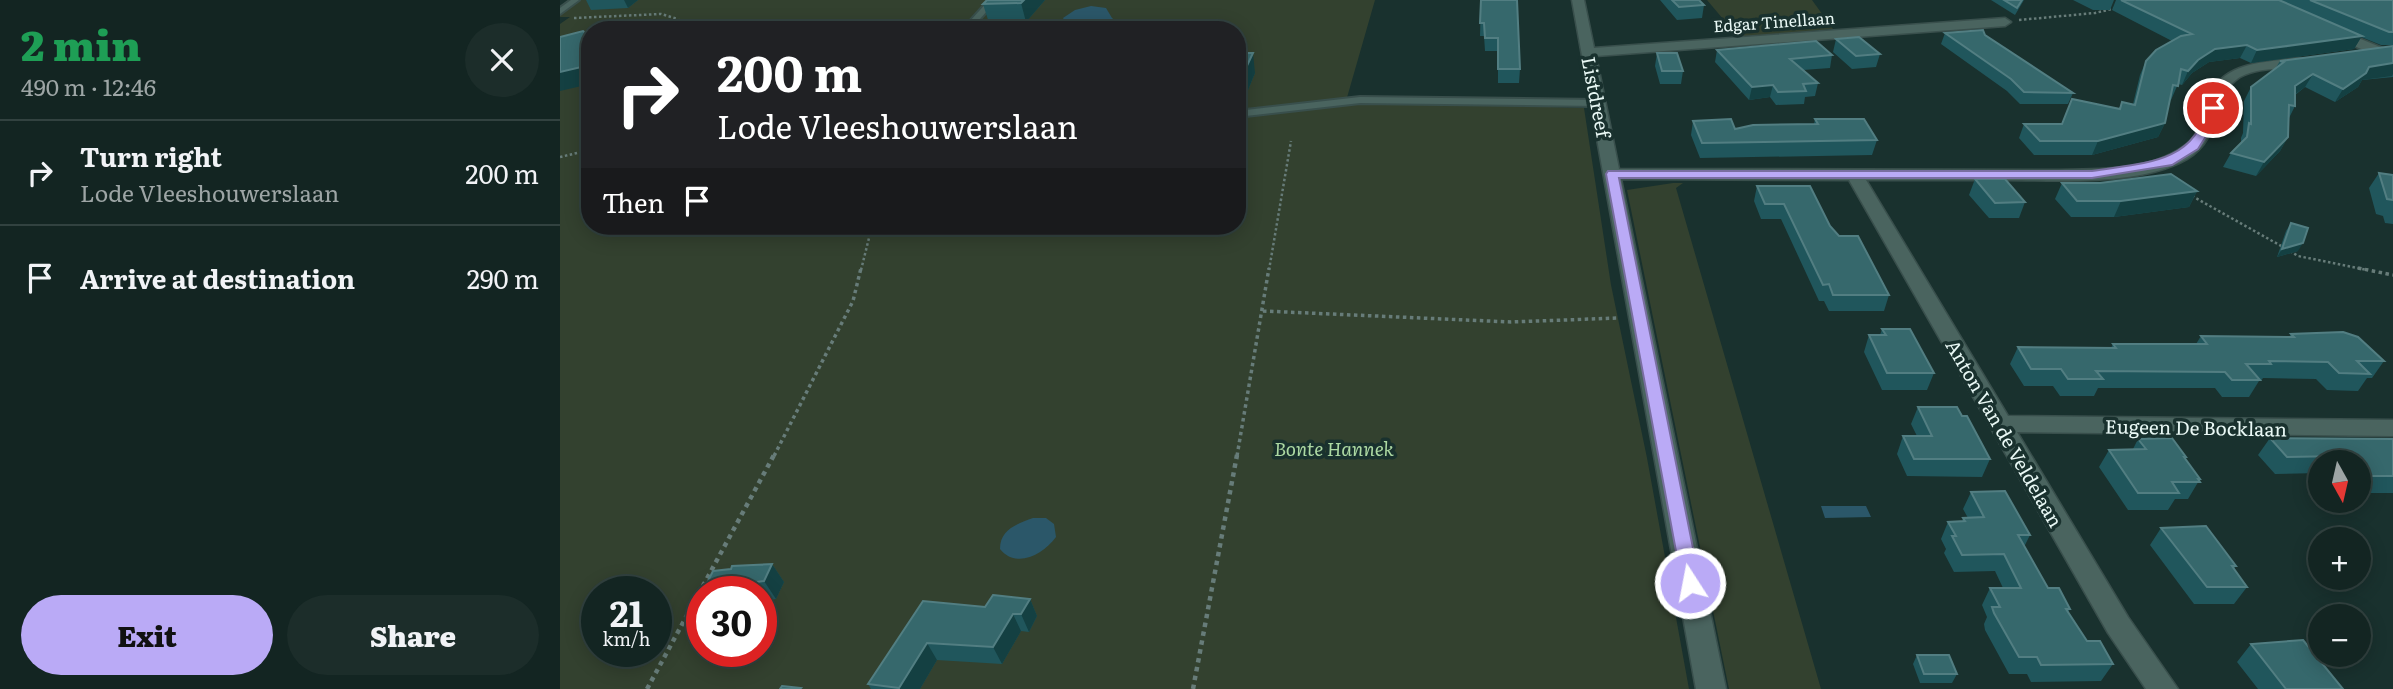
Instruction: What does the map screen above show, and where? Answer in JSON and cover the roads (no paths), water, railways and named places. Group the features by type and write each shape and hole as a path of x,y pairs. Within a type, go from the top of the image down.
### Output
{"street":[{"name":"Listdreef","path":"1578,0 1637,317 1711,689"},
{"name":"Edgar Tinellaan","path":"1588,53 2005,22"},
{"path":"2319,26 2386,51"},
{"path":"2348,57 2386,51"},
{"path":"1612,174 2092,174 2168,162 2194,146 2210,122 2216,93 2231,75 2324,60"},
{"name":"Anton Van de Veldelaan","path":"1854,174 2118,625 2163,689"},
{"name":"Eugeen De Bocklaan","path":"2000,424 2393,428"}],"lane":[{"path":"560,12 575,0"},
{"path":"973,21 993,0"},
{"path":"1246,113 1360,100 1598,103"}],"water":[{"path":"1091,6 1106,8 1116,21 1065,21 1063,18 1075,10"},
{"path":"1821,506 1866,506 1871,517 1825,518"},
{"path":"1033,518 1046,518 1054,524 1056,537 1051,544 1037,554 1021,559 1006,555 1000,549 1006,532"}],"park label":[{"name":"Bonte Hannek","path":"1334,448"}]}
